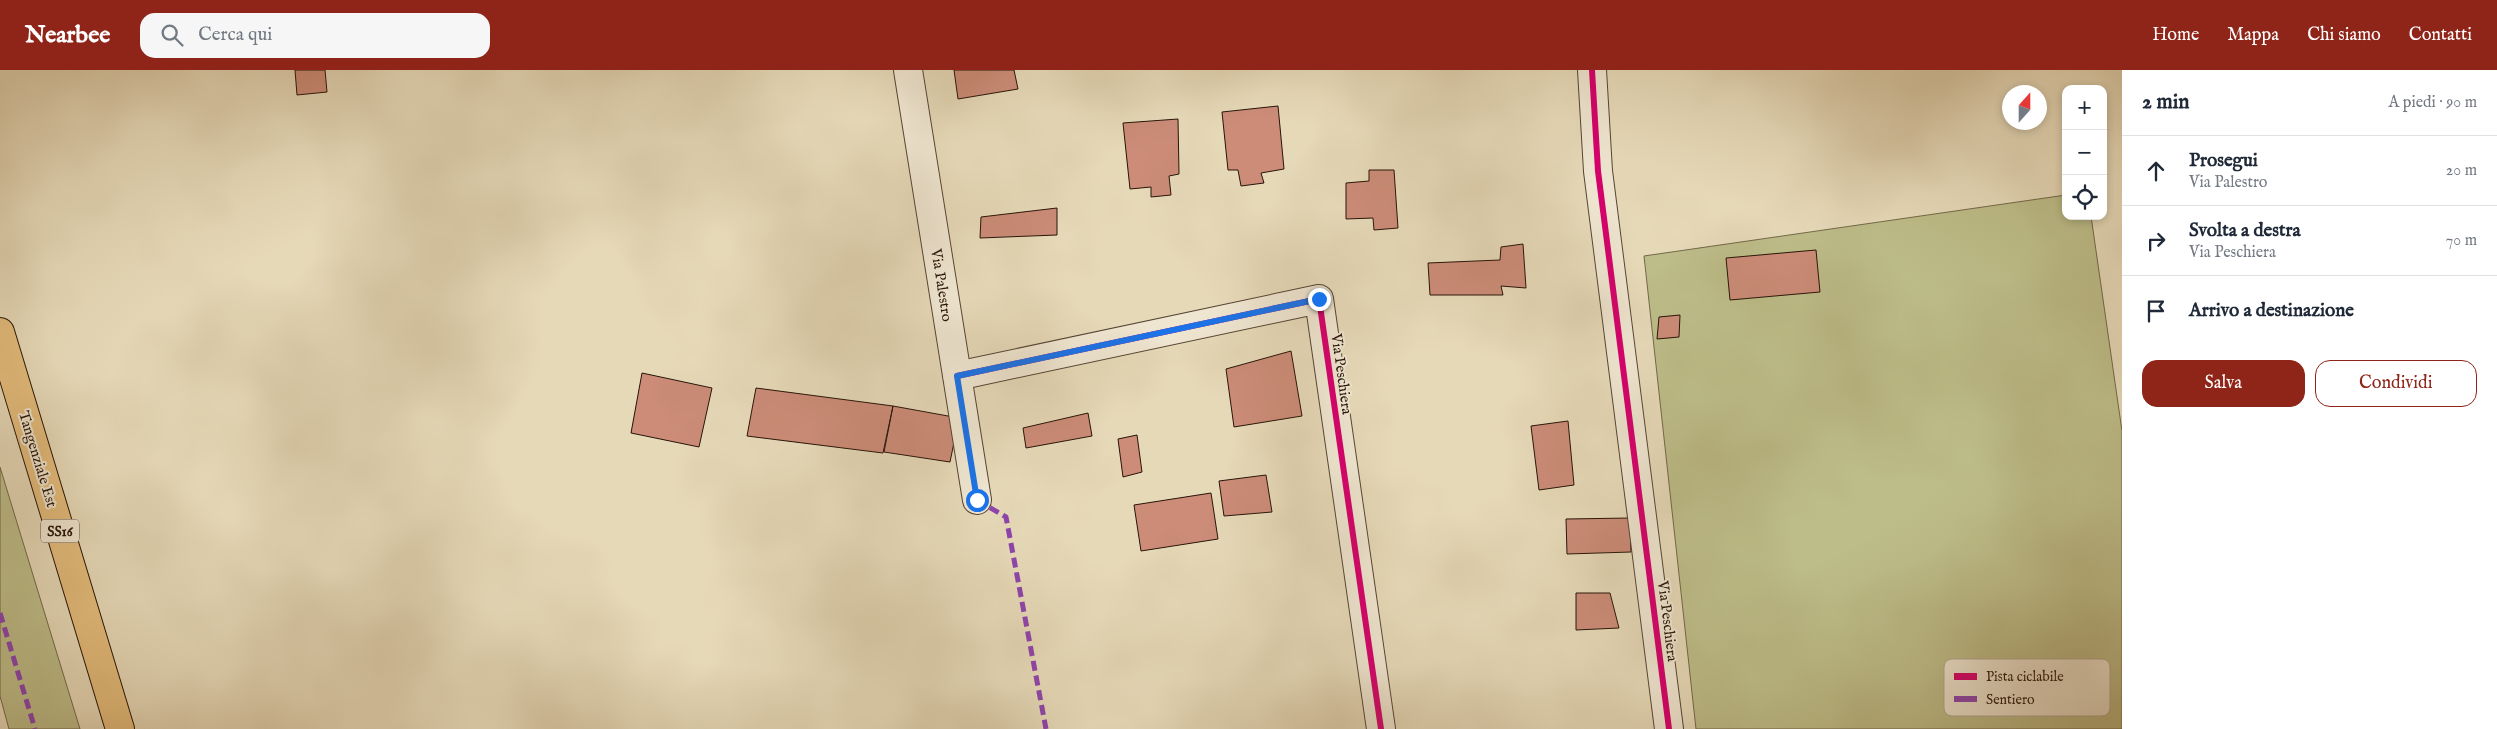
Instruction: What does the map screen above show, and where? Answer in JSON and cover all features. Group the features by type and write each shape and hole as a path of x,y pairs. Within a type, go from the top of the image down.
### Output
{"main road":[{"name":"Tangenziale Est","path":"0,332 120,729"}],"street":[{"name":"Via Palestro","path":"908,70 977,500"},
{"name":"Via Peschiera","path":"1592,70 1598,171 1669,729"},
{"name":"Via Peschiera","path":"957,376 1319,299 1382,729"}],"green space":[{"path":"2062,196 2062,220 2092,220 2122,431 2122,729 1696,729 1644,256"},
{"path":"0,467 80,729 9,729 0,696"}],"building":[{"path":"295,70 325,70 327,92 297,95"},
{"path":"954,70 1014,70 1018,89 958,99"},
{"path":"1278,106 1284,169 1261,173 1264,183 1241,186 1238,170 1228,170 1222,112"},
{"path":"1178,119 1179,174 1169,176 1171,195 1151,197 1151,187 1130,189 1123,123"},
{"path":"1369,170 1394,170 1398,228 1374,230 1373,218 1346,219 1346,183 1369,181"},
{"path":"1057,208 1057,235 980,238 981,217"},
{"path":"1523,244 1526,288 1501,286 1503,295 1430,295 1428,263 1500,260 1501,247"},
{"path":"1816,250 1820,292 1730,300 1726,258"},
{"path":"1680,315 1679,337 1657,339 1659,317"},
{"path":"1291,351 1302,416 1234,427 1226,369"},
{"path":"642,373 712,388 699,447 631,433"},
{"path":"756,388 893,406 883,453 747,436"},
{"path":"893,406 959,418 950,462 884,452"},
{"path":"1088,413 1092,436 1026,448 1023,428"},
{"path":"1568,421 1574,485 1539,490 1531,426"},
{"path":"1137,435 1142,472 1123,477 1118,439"},
{"path":"1266,475 1272,512 1224,516 1219,481"},
{"path":"1211,493 1218,539 1141,551 1134,505"},
{"path":"1630,518 1631,552 1567,554 1566,519"},
{"path":"1576,593 1610,593 1619,628 1576,630"}],"marked path":[{"path":"977,500 1006,517 1046,729"},
{"path":"0,613 35,729"}],"cycle path":[{"path":"1592,70 1598,171 1669,729"},
{"path":"957,376 1319,299 1381,729"}],"route":[{"path":"977,500 957,376 1319,299"}]}
